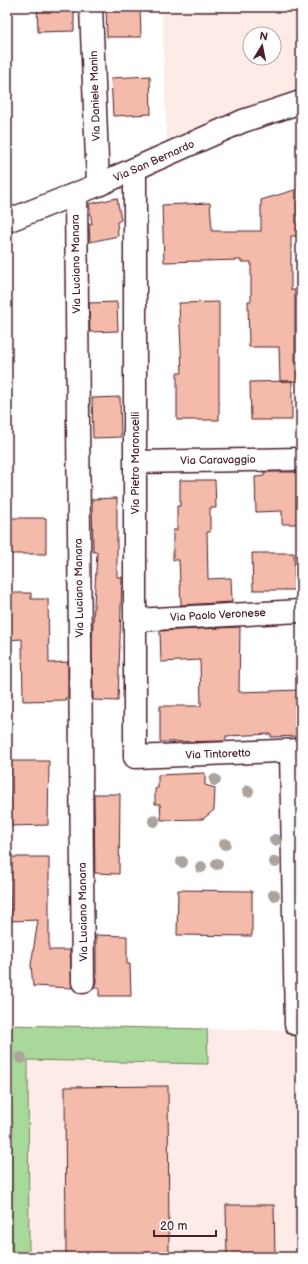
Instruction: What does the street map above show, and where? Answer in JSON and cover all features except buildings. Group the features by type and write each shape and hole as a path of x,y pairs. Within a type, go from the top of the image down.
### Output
{"street":[{"name":"Via Daniele Manin","path":"91,7 98,185"},
{"name":"Via San Bernardo","path":"7,221 98,185 243,121 301,102"},
{"name":"Via Pietro Maroncelli","path":"135,169 135,757"},
{"name":"Via Luciano Manara","path":"76,194 83,982"},
{"name":"Via Caravaggio","path":"135,462 301,459"},
{"name":"Via Paolo Veronese","path":"135,620 301,611"},
{"name":"Via Tintoretto","path":"135,757 296,751"},
{"path":"296,751 296,1024"}],"shaded area":[{"path":"162,7 301,7 301,95 167,144"},
{"path":"207,1029 301,1030 301,1257 29,1257 28,1059 208,1064"}],"green space":[{"path":"7,1025 207,1029 208,1064 28,1060 29,1257 7,1257"}]}
